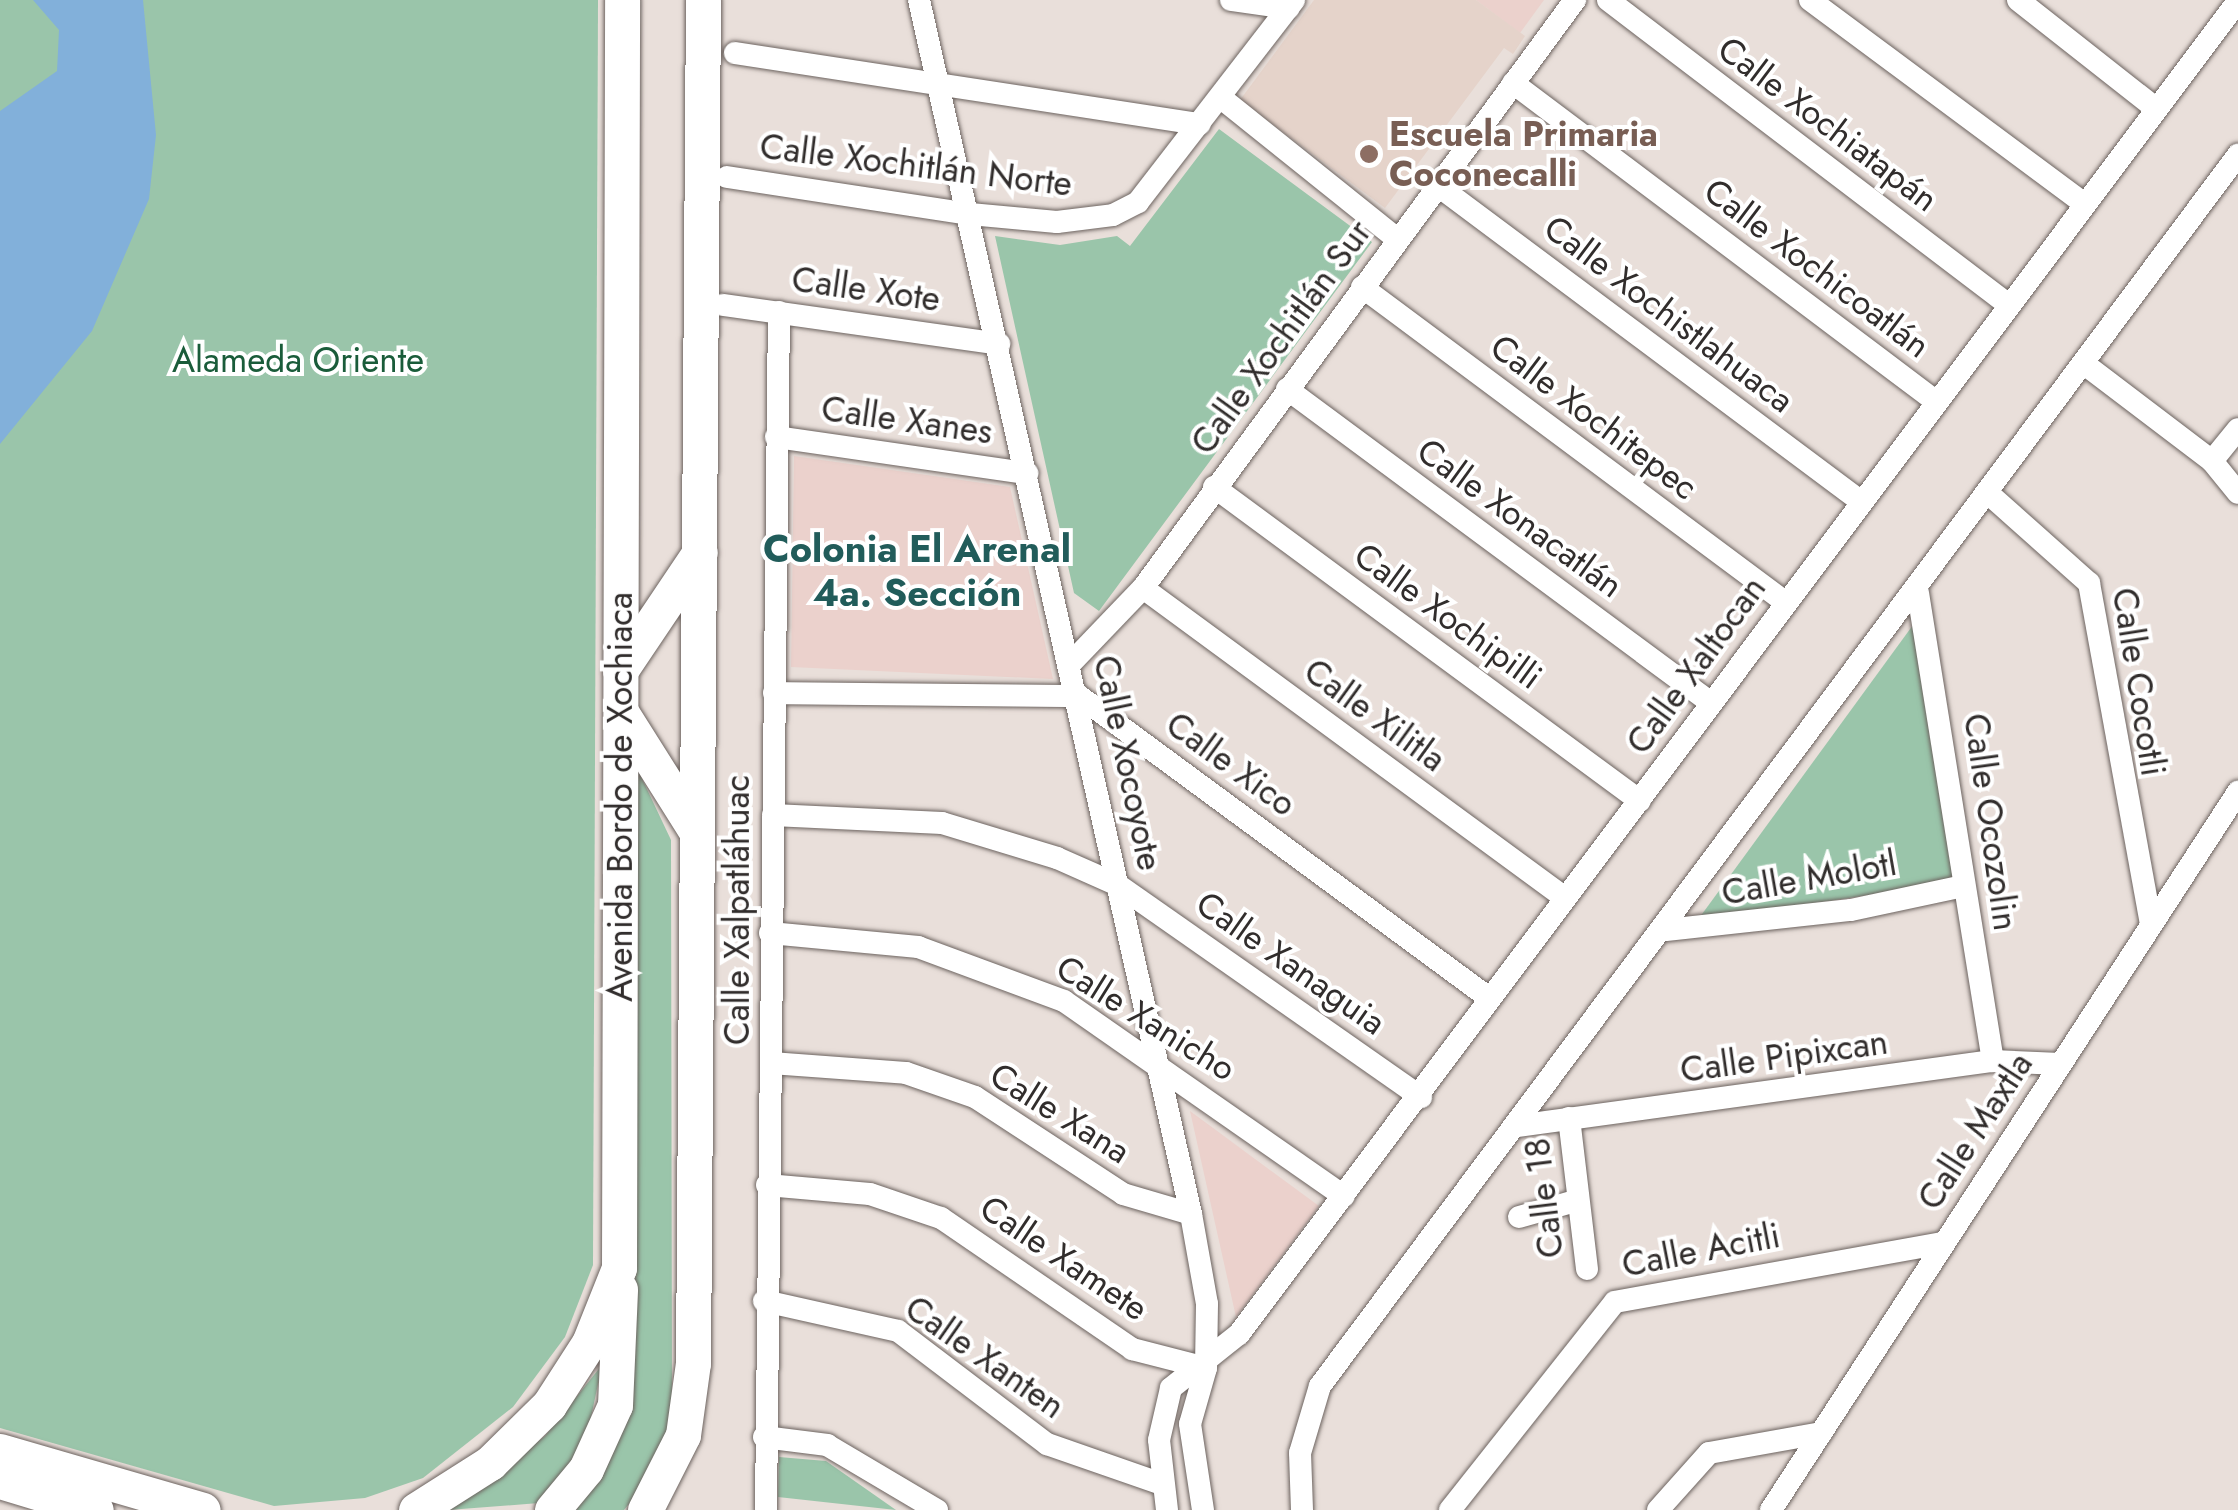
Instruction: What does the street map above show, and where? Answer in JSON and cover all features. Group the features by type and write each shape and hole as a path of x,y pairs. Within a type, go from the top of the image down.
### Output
{"main road":[{"name":"Avenida Bordo de Xochiaca","path":"416,1510 490,1463 549,1405 589,1343 619,1268 622,0"},
{"path":"645,1510 683,1436 692,1384 703,0"},
{"path":"620,671 700,552"},
{"path":"621,712 694,828"},
{"path":"552,1510 586,1469 616,1405 619,1268"},
{"path":"0,1452 58,1493"},
{"path":"0,1481 96,1503 203,1510"}],"street":[{"name":"Calle Xocoyote","path":"919,0 1080,696 1191,1214 1206,1368 1190,1424 1202,1510"},
{"path":"1231,0 1291,4"},
{"name":"Calle Xochitlán Sur","path":"1072,662 1143,588 1575,0"},
{"name":"Calle Xochiatapán","path":"1608,0 2006,303"},
{"path":"1810,0 2083,204"},
{"path":"2018,0 2154,106"},
{"name":"Calle Xaltocan","path":"1206,1368 1421,1097 1489,998 1640,801 2230,3"},
{"name":"Calle Xochitlán Norte","path":"727,176 970,214 1057,222 1113,214 1138,202 1291,4"},
{"path":"734,53 1200,124"},
{"name":"Calle Xochicoatlán","path":"1513,84 1934,400"},
{"path":"1220,97 1397,239"},
{"path":"1302,1510 1300,1454 1320,1386 2088,366 2238,155"},
{"name":"Calle Xochistlahuaca","path":"1437,185 1859,500"},
{"name":"Calle Xochitepec","path":"1362,287 1785,602"},
{"name":"Calle Xote","path":"723,304 999,344"},
{"name":"Calle Xalpatláhuac","path":"765,1509 764,1300 771,1062 779,312"},
{"path":"2088,366 2212,461 2238,494"},
{"name":"Calle Xonacatlán","path":"1288,390 1711,703"},
{"path":"2212,461 2238,429"},
{"name":"Calle Xanes","path":"776,437 1027,473"},
{"name":"Calle Xochipilli","path":"1214,487 1640,801"},
{"name":"Calle Cocotli","path":"1989,494 2089,584 2151,924"},
{"name":"Calle Xilitla","path":"1143,588 1565,898"},
{"name":"Calle Ocozolin","path":"1918,593 1993,1061"},
{"path":"774,693 1080,696"},
{"name":"Calle Xico","path":"1080,696 1489,998"},
{"name":"Calle Maxtla","path":"1772,1510 2238,792"},
{"name":"Calle Xanaguia","path":"773,815 942,822 1118,885 1421,1097"},
{"name":"Calle Molotl","path":"1666,930 1818,915 1963,886"},
{"name":"Calle Xanicho","path":"770,934 960,958 1064,1002 1156,1058 1344,1196"},
{"name":"Calle Pipixcan","path":"1518,1126 1993,1061 2060,1064"},
{"name":"Calle Xana","path":"771,1062 906,1074 975,1097 1123,1194 1191,1214"},
{"name":"Calle 18","path":"1569,1118 1581,1169 1575,1201 1587,1270"},
{"name":"Calle Xamete","path":"767,1186 870,1194 941,1218 1132,1349 1206,1368"},
{"path":"1519,1218 1575,1201"},
{"name":"Calle Acitli","path":"1450,1510 1615,1302 1944,1242"},
{"name":"Calle Xanten","path":"764,1300 898,1332 1047,1444 1162,1484"},
{"path":"1168,1510 1159,1440 1172,1388 1206,1368"},
{"path":"1658,1510 1709,1453 1821,1433"},
{"path":"764,1437 827,1445 938,1510"}],"shaded area":[{"name":"Escuela Primaria Coconecalli","path":"1314,0 1476,0 1525,36 1513,54 1504,48 1385,208 1240,100"},
{"path":"1476,0 1544,0 1520,33"},
{"path":"794,456 1010,487 1053,679 791,667"},
{"path":"1190,1111 1319,1206 1236,1317"}],"green space":[{"name":"Alameda Oriente","path":"0,0 598,0 593,1265 565,1337 513,1407 423,1478 365,1498 274,1506 0,1428"},
{"path":"1219,129 1372,242 1099,611 1074,593 995,236 1060,245 1117,236 1130,246"},
{"path":"1913,625 1960,881 1697,921"},
{"path":"636,766 671,840 672,1416 649,1479 624,1510 570,1510 607,1457"},
{"path":"602,1365 586,1441 539,1503 448,1510 545,1436"},
{"path":"779,1457 826,1461 896,1510 778,1497"}],"water":[{"path":"33,0 143,0 156,135 149,199 92,331 0,444 0,111 57,71 59,30"}],"place":[{"name":"Escuela Primaria Coconecalli","path":"1369,154"}],"district":[{"name":"Colonia El Arenal 4a. Sección","path":"917,571"}]}
